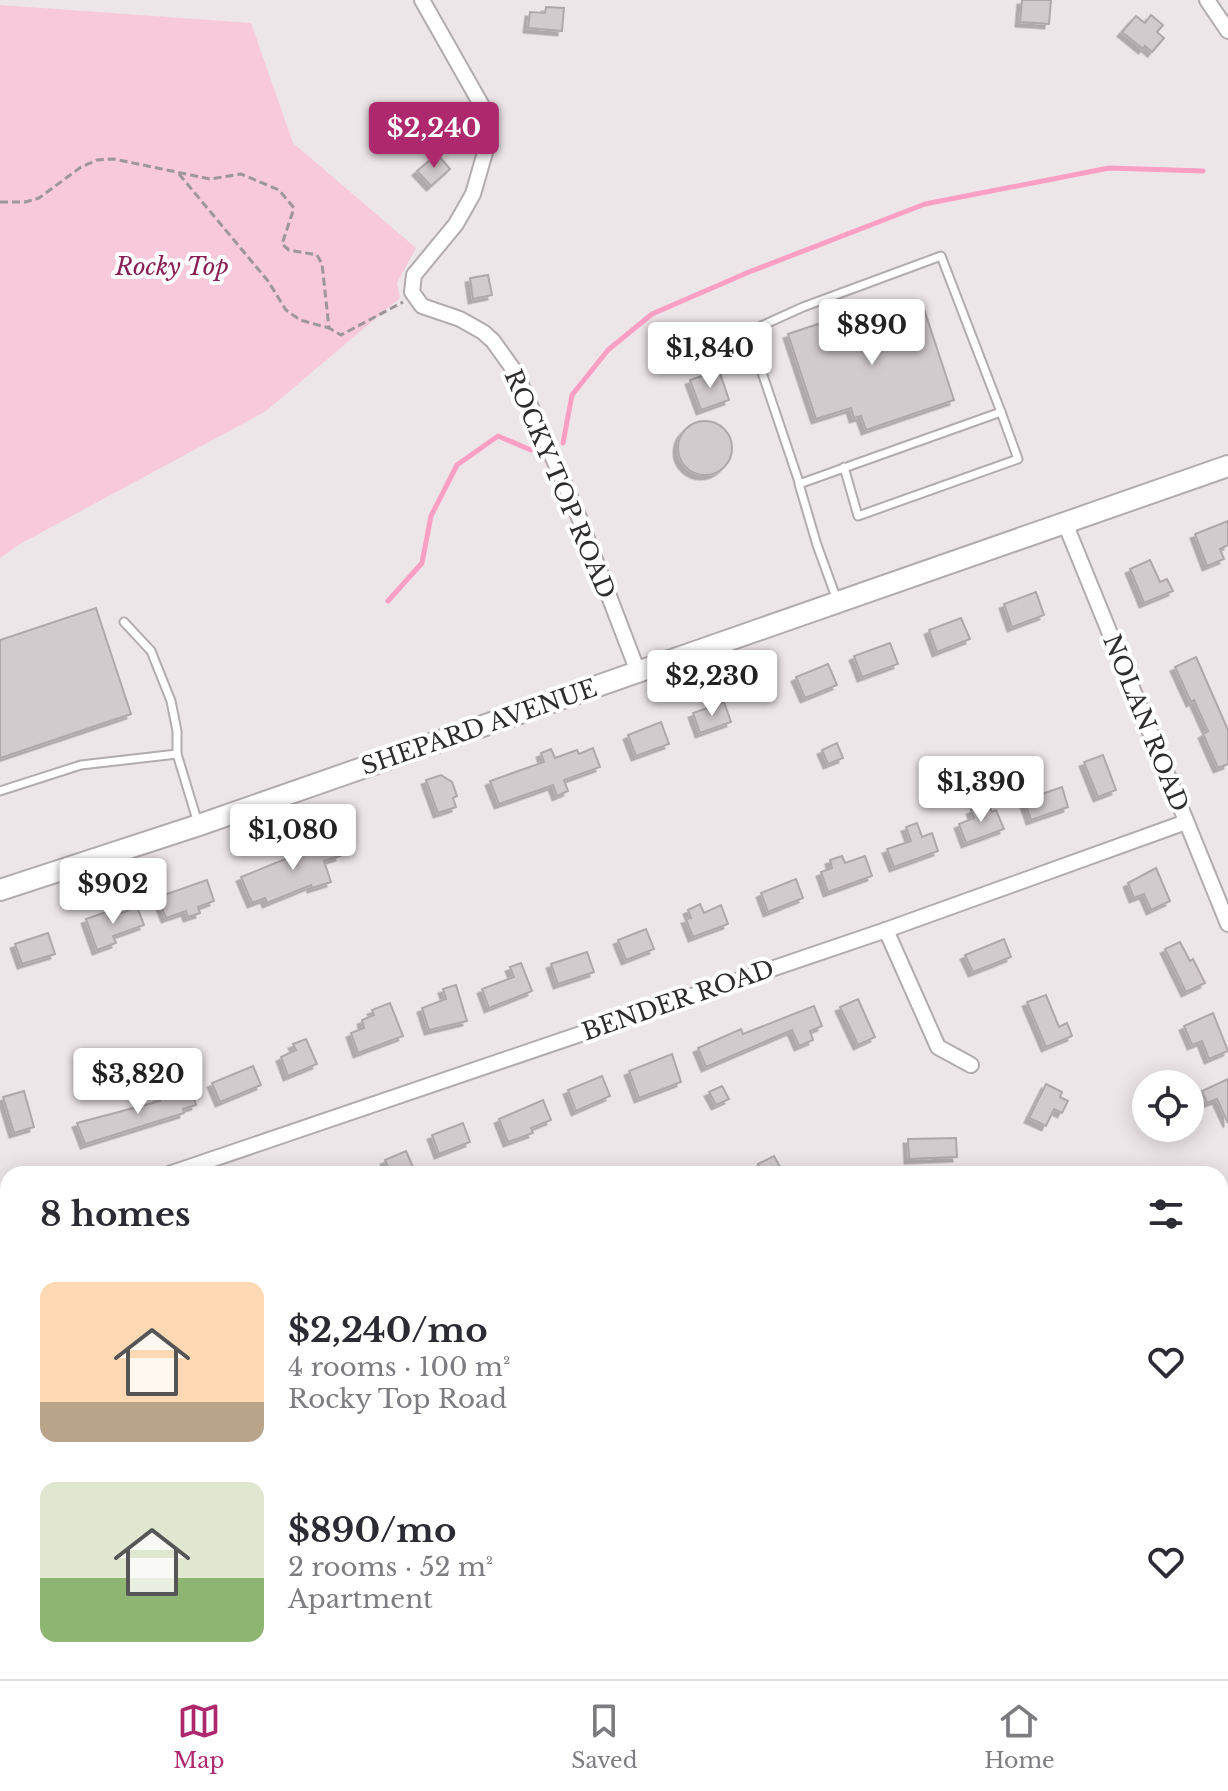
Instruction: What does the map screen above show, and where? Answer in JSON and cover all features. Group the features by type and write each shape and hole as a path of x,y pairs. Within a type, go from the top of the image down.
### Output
{"main road":[{"name":"SHEPARD AVENUE","path":"0,890 199,825 1228,466"}],"street":[{"path":"414,296 411,284 414,275 456,224 473,194 485,153 488,126 480,100 422,0"},
{"path":"1207,0 1228,31"},
{"name":"ROCKY TOP ROAD","path":"414,296 422,306 460,319 483,332 516,373 578,515 638,672"},
{"name":"NOLAN ROAD","path":"1065,523 1228,924"},
{"name":"BENDER ROAD","path":"193,1166 886,930 1186,822"},
{"path":"886,930 938,1047 971,1065"}],"lane":[{"path":"838,602 751,340 761,326 803,307 941,256 1018,459 858,516 844,467"},
{"path":"800,485 1001,412"},
{"path":"124,622 151,651 171,701 177,731 177,754 199,825"},
{"path":"0,791 81,765 177,754"}],"path":[{"path":"0,202 25,202 39,198 81,167 97,160 114,159 210,179 241,174 279,190 294,208 282,244 289,250 317,255 322,264 329,328"},
{"path":"177,172 268,281 286,310 300,320 329,328 341,335 414,296"}],"green space":[{"name":"Rocky Top","path":"0,5 251,23 293,143 416,248 397,283 400,298 266,411 20,544 0,558"}],"building":[{"path":"1022,0 1051,0 1049,24 1020,22"},
{"path":"546,7 564,8 562,31 528,28 530,12 545,13"},
{"path":"1151,15 1163,25 1157,32 1164,38 1152,52 1145,46 1143,49 1122,32 1136,16 1145,23"},
{"path":"437,154 450,169 431,186 417,171"},
{"path":"488,275 492,295 473,299 470,278"},
{"path":"923,306 954,400 866,430 861,416 854,418 851,408 816,419 788,334 857,311 862,326"},
{"path":"719,370 729,400 701,410 690,380"},
{"path":"705,421 724,429 732,448 724,467 705,475 686,467 678,448 686,429"},
{"path":"1228,521 1228,545 1220,549 1224,559 1207,566 1195,534"},
{"path":"1150,560 1160,582 1167,579 1173,591 1144,603 1130,569"},
{"path":"1036,592 1044,615 1012,627 1004,604"},
{"path":"96,608 131,714 0,758 0,640"},
{"path":"961,618 970,639 937,652 929,630"},
{"path":"890,643 898,664 862,677 854,656"},
{"path":"1196,657 1228,730 1228,764 1218,768 1203,734 1208,731 1175,667"},
{"path":"828,664 837,685 805,698 796,677"},
{"path":"724,702 731,722 700,733 693,713"},
{"path":"661,722 669,744 636,756 628,735"},
{"path":"837,743 843,758 828,764 822,750"},
{"path":"593,748 600,767 564,780 568,791 557,796 553,785 499,804 490,781 544,762 541,753 551,749 555,758"},
{"path":"1103,755 1116,790 1098,797 1084,762"},
{"path":"441,775 452,782 457,796 453,798 456,807 438,813 426,780"},
{"path":"1039,786 1042,794 1062,787 1068,807 1031,820 1024,800 1027,799 1025,791"},
{"path":"988,803 992,812 996,810 1004,829 966,843 959,824 974,818 971,810"},
{"path":"917,823 922,837 932,833 938,851 894,867 887,849 911,841 906,827"},
{"path":"333,835 340,856 324,861 331,882 312,888 311,885 267,903 265,898 252,903 241,877 300,853 298,848"},
{"path":"842,856 845,863 865,856 872,876 828,892 821,872 832,868 830,860"},
{"path":"1156,868 1170,901 1151,910 1144,894 1134,898 1128,883"},
{"path":"796,879 803,898 768,912 761,893"},
{"path":"207,880 214,901 198,907 200,913 188,917 186,911 166,918 158,897"},
{"path":"700,904 704,913 721,905 728,924 693,937 686,919 691,918 688,910"},
{"path":"120,907 122,913 137,907 144,925 113,936 116,943 97,950 86,919"},
{"path":"646,929 654,949 626,960 618,940"},
{"path":"48,933 55,954 22,964 15,944"},
{"path":"1004,939 1011,957 973,972 965,955"},
{"path":"1180,942 1205,983 1186,992 1165,949"},
{"path":"587,952 594,972 558,984 551,964"},
{"path":"521,963 532,991 489,1008 482,989 514,977 510,967"},
{"path":"456,985 467,1021 429,1030 422,1008 446,999 443,989"},
{"path":"1046,995 1059,1027 1067,1023 1072,1036 1046,1047 1027,1002"},
{"path":"858,999 875,1037 858,1045 840,1007"},
{"path":"390,1003 403,1036 358,1053 351,1033 364,1028 362,1020 374,1015 372,1010"},
{"path":"814,1006 822,1026 810,1031 813,1040 799,1046 792,1030 706,1067 698,1048 741,1029 743,1034"},
{"path":"1213,1013 1228,1051 1209,1059 1202,1041 1192,1045 1184,1026"},
{"path":"306,1039 317,1064 288,1076 281,1057 296,1050 293,1044"},
{"path":"672,1054 681,1082 639,1098 629,1071"},
{"path":"253,1066 261,1085 220,1102 212,1083"},
{"path":"602,1076 610,1096 576,1111 568,1090"},
{"path":"1228,1079 1228,1123 1217,1099 1207,1103 1204,1090"},
{"path":"190,1084 196,1105 183,1109 184,1113 85,1144 77,1123 160,1101 158,1097 170,1094 169,1090"},
{"path":"1046,1084 1062,1092 1060,1097 1068,1101 1062,1113 1054,1109 1046,1126 1029,1118"},
{"path":"722,1086 729,1099 716,1105 709,1092"},
{"path":"24,1091 34,1127 14,1133 3,1097"},
{"path":"543,1100 551,1120 531,1128 533,1133 508,1142 499,1119"},
{"path":"463,1123 470,1142 439,1154 432,1135"},
{"path":"956,1138 957,1157 909,1159 908,1139"},
{"path":"406,1151 413,1166 388,1166 385,1160"},
{"path":"774,1156 780,1166 759,1166"}],"waterway":[{"path":"563,443 572,395 608,350 652,314 749,272 925,204 1109,168 1203,171"},
{"path":"388,601 422,563 431,516 457,465 498,436 531,450"}]}
